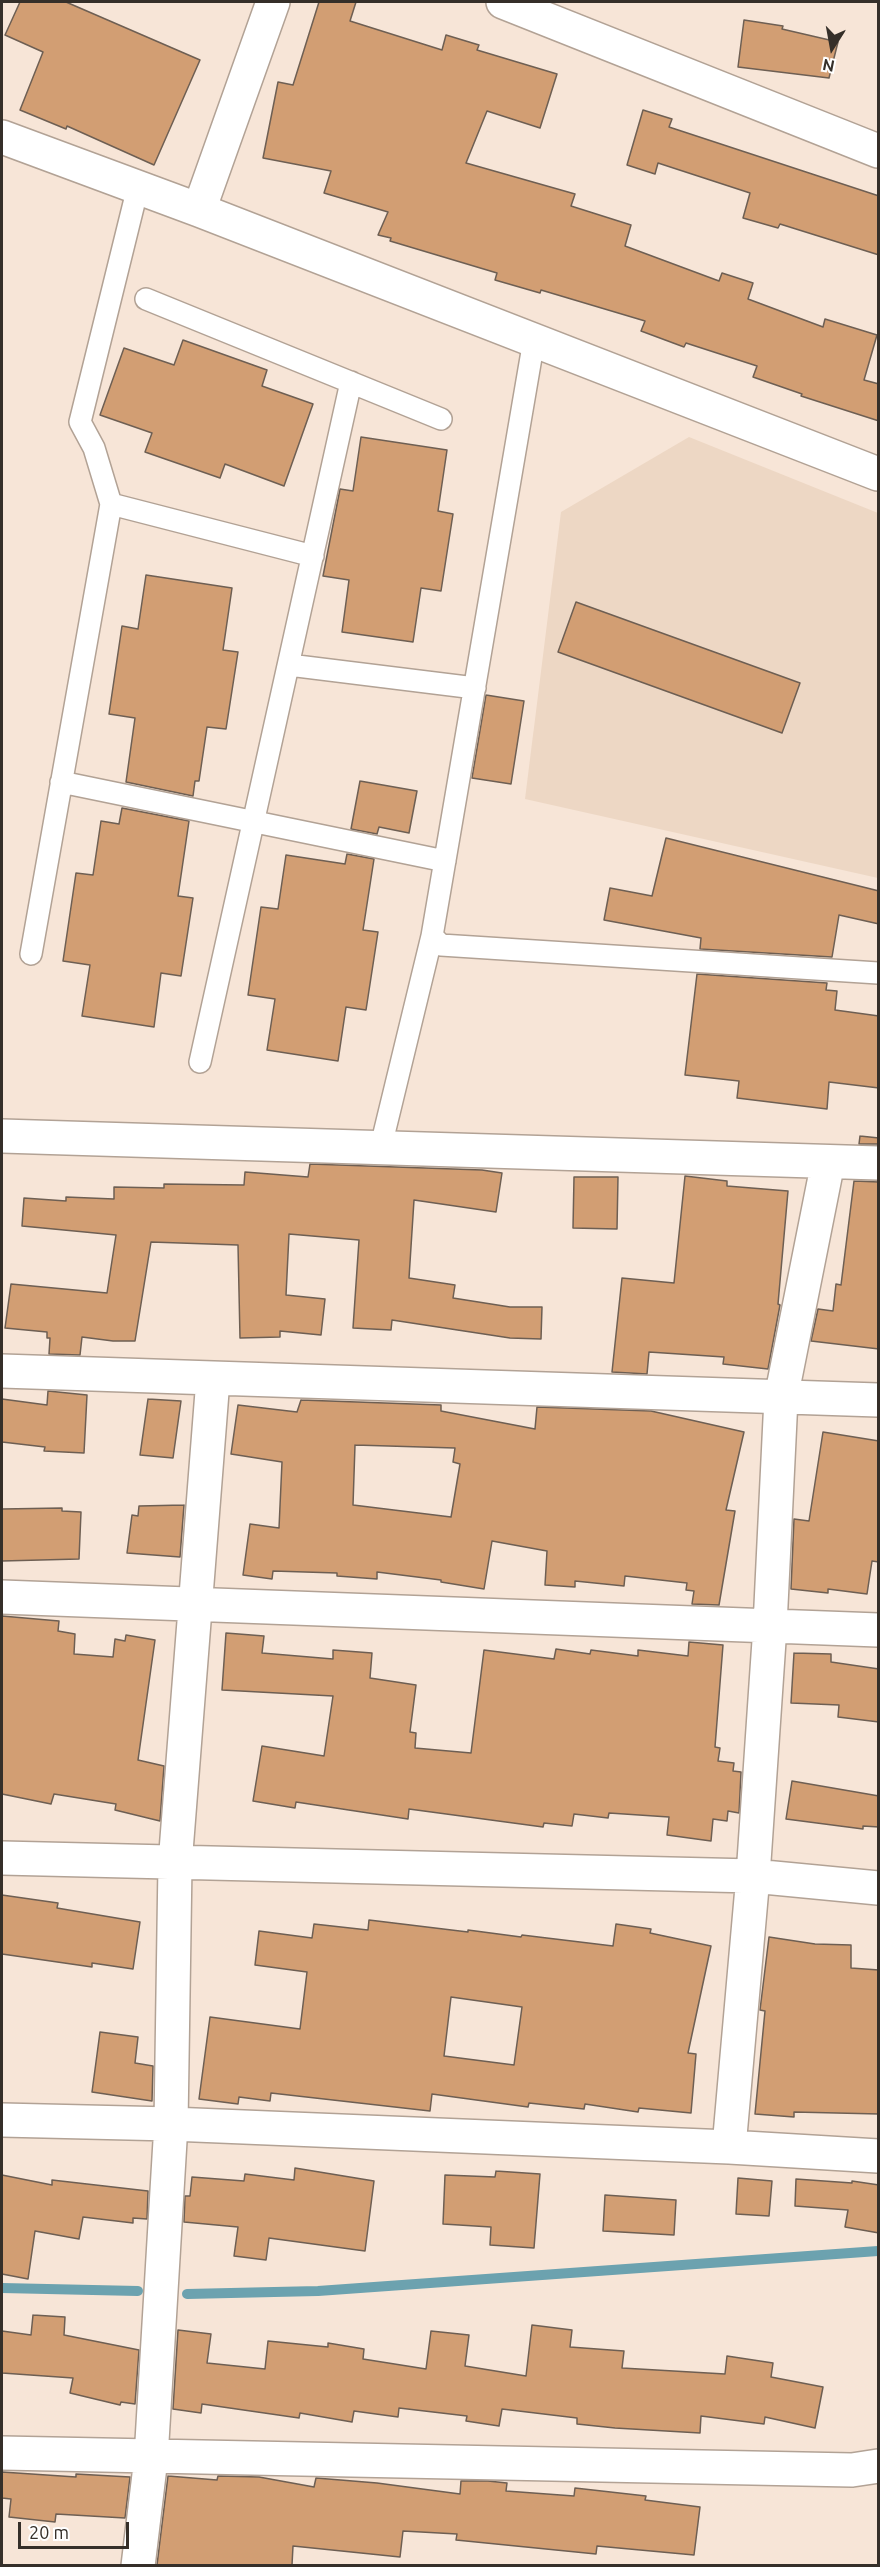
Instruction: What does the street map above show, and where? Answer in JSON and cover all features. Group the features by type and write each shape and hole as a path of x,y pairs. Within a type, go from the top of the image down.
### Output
{"street":[{"path":"199,210 273,2"},
{"path":"502,2 879,151"},
{"path":"2,137 199,210 879,474"},
{"path":"2,1136 879,1163"},
{"path":"729,2147 753,1876 771,1626 781,1398 828,1162"},
{"path":"2,1371 879,1400"},
{"path":"138,2565 151,2458 171,2124 175,1864 213,1378"},
{"path":"2,1597 879,1630"},
{"path":"2,1858 175,1864 753,1876 879,1888"},
{"path":"2,2120 171,2124 729,2147 879,2156"},
{"path":"2,2453 151,2458 852,2470 879,2466"}],"lane":[{"path":"31,954 111,504 94,448 80,422 138,187"},
{"path":"146,299 441,419"},
{"path":"381,1146 432,936 534,340"},
{"path":"200,1062 351,382"},
{"path":"111,504 313,556"},
{"path":"289,665 475,688"},
{"path":"61,783 445,861"},
{"path":"432,936 441,945 879,973"}],"shaded area":[{"path":"689,437 878,513 878,878 525,799 561,512"}],"building":[{"path":"20,2 66,2 200,60 154,165 67,126 66,129 20,110 43,52 5,35"},
{"path":"319,2 356,2 350,21 442,50 446,35 479,45 477,50 557,74 540,128 487,111 466,163 575,194 571,206 631,225 625,246 719,281 722,273 753,283 748,299 823,327 825,319 877,335 864,380 879,384 879,421 801,396 802,394 753,377 757,366 686,343 684,347 641,331 645,321 541,290 540,293 495,280 497,273 390,241 391,238 378,235 388,212 324,193 331,171 263,158 278,82 293,85"},
{"path":"744,20 783,26 782,29 838,42 829,78 738,67"},
{"path":"643,110 672,119 669,127 879,196 879,255 780,224 778,228 743,218 750,193 658,163 655,174 627,165"},
{"path":"183,340 267,370 262,386 313,404 284,486 225,464 220,478 145,452 152,433 100,415 124,348 174,365"},
{"path":"361,437 447,450 438,511 453,514 441,591 421,588 413,642 342,632 349,580 323,576 340,489 353,491"},
{"path":"146,575 232,588 223,650 238,652 226,729 207,727 199,781 195,781 193,796 126,782 135,718 109,714 122,626 138,629"},
{"path":"576,602 800,683 782,733 558,652"},
{"path":"486,695 524,701 511,784 472,778"},
{"path":"360,781 417,791 409,833 379,827 377,834 351,829"},
{"path":"122,808 189,821 178,896 193,898 181,976 161,973 154,1027 82,1016 90,965 63,961 76,873 93,875 101,821 119,824"},
{"path":"666,838 879,891 879,924 839,915 832,957 700,949 701,938 604,920 610,888 652,896"},
{"path":"347,854 374,859 363,930 378,932 366,1010 346,1007 338,1061 267,1050 275,999 248,995 261,907 278,909 286,855 345,864"},
{"path":"697,974 827,983 826,990 837,991 835,1010 879,1016 879,1088 829,1082 827,1109 737,1098 739,1081 685,1075"},
{"path":"860,1136 879,1138 879,1144 859,1144"},
{"path":"310,1164 482,1170 502,1173 496,1212 414,1200 409,1278 455,1285 453,1298 510,1307 542,1307 541,1339 510,1338 392,1320 391,1330 353,1328 359,1240 289,1234 286,1295 325,1299 321,1335 280,1331 280,1337 240,1338 238,1245 151,1242 135,1341 82,1337 80,1355 49,1354 50,1338 47,1338 47,1332 5,1328 11,1284 107,1293 116,1235 22,1226 24,1198 66,1201 66,1197 114,1199 114,1187 164,1188 164,1184 244,1185 245,1172 308,1177"},
{"path":"685,1176 727,1181 727,1186 788,1191 778,1304 780,1305 768,1369 723,1364 724,1357 649,1352 647,1374 612,1372 622,1278 674,1283"},
{"path":"574,1177 618,1177 617,1229 573,1228"},
{"path":"854,1181 879,1182 879,1349 811,1341 818,1309 833,1311 836,1284 841,1285"},
{"path":"48,1391 87,1395 84,1453 44,1451 45,1447 2,1442 2,1399 47,1405"},
{"path":"148,1399 181,1401 173,1458 140,1455"},
{"path":"301,1400 441,1405 441,1411 535,1429 537,1407 651,1411 744,1432 726,1510 735,1511 719,1605 692,1604 694,1591 686,1590 687,1583 625,1576 624,1586 575,1581 575,1587 545,1585 547,1551 492,1541 484,1589 441,1582 441,1580 377,1572 377,1579 337,1576 337,1573 273,1571 272,1579 243,1575 250,1524 279,1528 282,1462 231,1454 238,1405 297,1412","holes":["355,1445 455,1448 453,1462 460,1464 451,1517 353,1505"]},
{"path":"823,1432 879,1441 879,1562 872,1561 867,1594 828,1589 828,1593 791,1589 794,1519 809,1521"},
{"path":"184,1505 180,1557 127,1553 132,1515 138,1516 139,1506"},
{"path":"62,1508 62,1511 81,1512 79,1559 2,1561 2,1509"},
{"path":"2,1616 59,1621 58,1631 75,1634 74,1654 113,1657 115,1639 125,1641 126,1635 155,1640 138,1760 164,1766 160,1821 115,1810 116,1804 54,1794 51,1804 2,1794"},
{"path":"226,1633 264,1636 262,1653 333,1659 333,1650 372,1653 370,1678 416,1685 410,1732 416,1733 415,1748 471,1753 484,1650 554,1659 556,1649 590,1654 591,1650 638,1656 638,1650 688,1656 689,1642 723,1645 715,1747 720,1748 718,1761 734,1763 733,1771 741,1772 739,1813 728,1811 727,1821 713,1819 711,1841 667,1835 669,1817 609,1813 608,1818 574,1814 572,1826 544,1823 543,1827 409,1809 408,1819 296,1802 295,1808 253,1801 262,1746 324,1756 333,1696 222,1690"},
{"path":"794,1653 831,1654 831,1662 879,1669 879,1722 838,1717 839,1705 791,1703"},
{"path":"792,1781 879,1796 879,1827 863,1826 863,1829 786,1819"},
{"path":"2,1895 58,1903 57,1908 140,1922 133,1969 92,1963 92,1967 2,1954"},
{"path":"369,1920 613,1946 616,1924 651,1929 650,1933 711,1946 688,2053 696,2054 691,2113 639,2108 638,2112 585,2104 584,2109 529,2103 528,2107 432,2094 430,2111 271,2093 270,2101 239,2097 238,2104 199,2099 210,2017 300,2029 307,1972 255,1965 259,1931 312,1938 314,1924 368,1930","holes":["451,1997 522,2007 514,2065 444,2056"]},
{"path":"769,1937 815,1944 851,1945 851,1968 879,1970 879,2114 794,2112 794,2117 755,2114 765,2011 760,2010"},
{"path":"100,2032 138,2037 135,2063 153,2066 152,2101 92,2092"},
{"path":"295,2168 374,2181 365,2251 269,2238 266,2260 234,2256 238,2227 184,2222 185,2196 190,2196 192,2177 244,2181 245,2174 294,2180"},
{"path":"496,2171 540,2174 534,2248 490,2245 491,2227 443,2224 445,2175 495,2177"},
{"path":"2,2175 52,2185 52,2180 148,2191 147,2219 133,2218 133,2223 83,2217 79,2239 35,2231 28,2279 2,2274"},
{"path":"738,2178 772,2181 769,2216 736,2214"},
{"path":"796,2179 852,2183 852,2181 879,2185 879,2233 845,2227 848,2210 795,2206"},
{"path":"605,2195 676,2200 674,2235 603,2231"},
{"path":"33,2315 65,2317 64,2335 139,2350 135,2404 121,2402 120,2405 70,2393 73,2378 2,2373 2,2331 31,2335"},
{"path":"532,2325 572,2330 570,2347 624,2351 622,2368 725,2374 727,2356 773,2363 771,2377 823,2387 815,2428 765,2417 764,2424 701,2416 700,2433 615,2428 577,2424 577,2418 502,2409 499,2426 466,2421 467,2416 399,2408 398,2417 354,2411 352,2422 300,2413 299,2418 202,2404 201,2413 173,2409 178,2330 211,2334 207,2363 265,2369 268,2341 328,2347 328,2343 364,2349 363,2359 426,2369 431,2331 469,2335 465,2366 526,2376"},
{"path":"2,2472 76,2477 76,2474 130,2477 125,2518 56,2514 55,2522 9,2517 11,2499 2,2498"},
{"path":"168,2476 217,2480 218,2476 259,2477 314,2487 316,2478 460,2494 461,2481 488,2481 507,2483 506,2491 574,2496 575,2488 646,2496 645,2500 700,2507 694,2555 597,2546 596,2554 456,2540 457,2534 403,2531 400,2557 293,2546 292,2565 157,2565"}],"waterway":[{"path":"187,2294 318,2291 878,2251"},
{"path":"2,2288 138,2291"}]}
